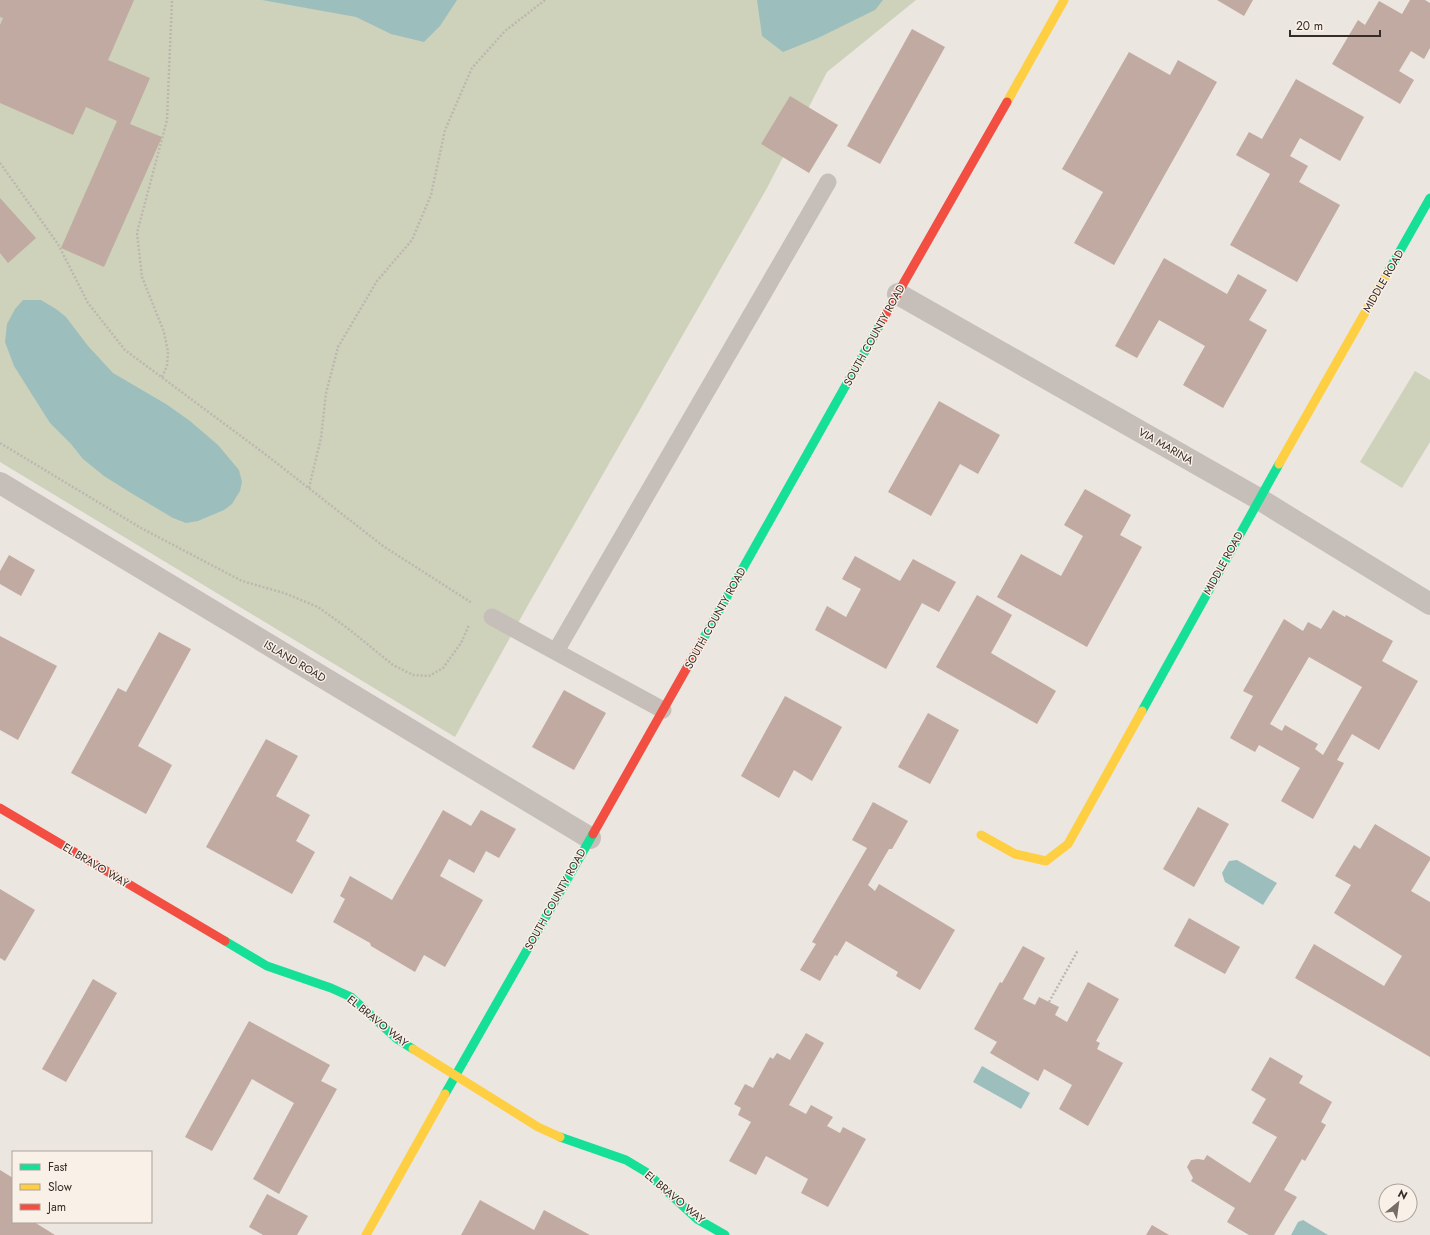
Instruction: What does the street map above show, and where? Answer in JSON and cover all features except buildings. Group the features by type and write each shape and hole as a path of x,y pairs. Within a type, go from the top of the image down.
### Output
{"street":[{"name":"SOUTH COUNTY ROAD","path":"366,1235 1064,0"},
{"name":"MIDDLE ROAD","path":"981,835 1015,854 1046,861 1068,844 1259,499 1430,198"},
{"name":"VIA MARINA","path":"898,294 1259,499 1430,604"},
{"name":"ISLAND ROAD","path":"0,483 590,838"},
{"name":"EL BRAVO WAY","path":"0,808 267,966 331,988 351,997 397,1039 538,1127 559,1137 626,1160 646,1172 697,1219 725,1235"}],"lane":[{"path":"556,651 828,182"},
{"path":"492,617 663,710"}],"path":[{"path":"162,377 167,366 168,352 164,332 142,277 137,233 167,120 172,0"},
{"path":"309,488 321,438 326,393 338,347 377,281 412,240 431,195 445,130 472,68 505,31 545,0"},
{"path":"0,163 58,244 88,303 125,350 265,454 383,546 492,617"},
{"path":"0,443 141,528 242,581 284,593 318,607 350,630 393,665 413,675 429,676 443,668 461,644 478,607"},
{"path":"1049,1002 1078,950"}],"green space":[{"path":"0,0 916,0 827,72 767,188 528,605 455,737 0,462"},
{"path":"1415,371 1430,380 1430,442 1402,488 1360,462"}],"water":[{"path":"262,0 457,0 440,26 424,42 391,34 356,17"},
{"path":"757,0 883,0 875,10 818,38 783,52 762,36"},
{"path":"23,300 41,300 56,309 66,317 88,346 113,373 166,404 190,421 218,445 239,470 242,482 240,491 232,504 224,510 198,521 186,523 173,518 131,493 104,476 83,459 71,444 50,423 14,366 5,342 7,324 15,309"},
{"path":"1237,860 1277,883 1263,905 1225,882 1222,873 1229,861"},
{"path":"982,1066 1030,1093 1021,1109 973,1082"},
{"path":"1303,1220 1328,1235 1291,1235 1298,1222"}],"traffic: fast":[{"path":"1388,272 1430,198"},
{"path":"702,641 882,321"},
{"path":"1142,711 1279,464"},
{"path":"445,1094 593,834"},
{"path":"225,941 267,966 331,988 351,997 397,1039 413,1049"},
{"path":"560,1137 626,1160 646,1172 697,1219 725,1235"}],"traffic: slow":[{"path":"1007,102 1064,0"},
{"path":"1279,464 1388,272"},
{"path":"981,835 1015,854 1046,861 1068,844 1142,711"},
{"path":"413,1049 538,1127 560,1137"},
{"path":"366,1235 445,1094"}],"traffic: jam":[{"path":"882,321 1007,102"},
{"path":"593,834 702,641"},
{"path":"0,808 225,941"}]}
